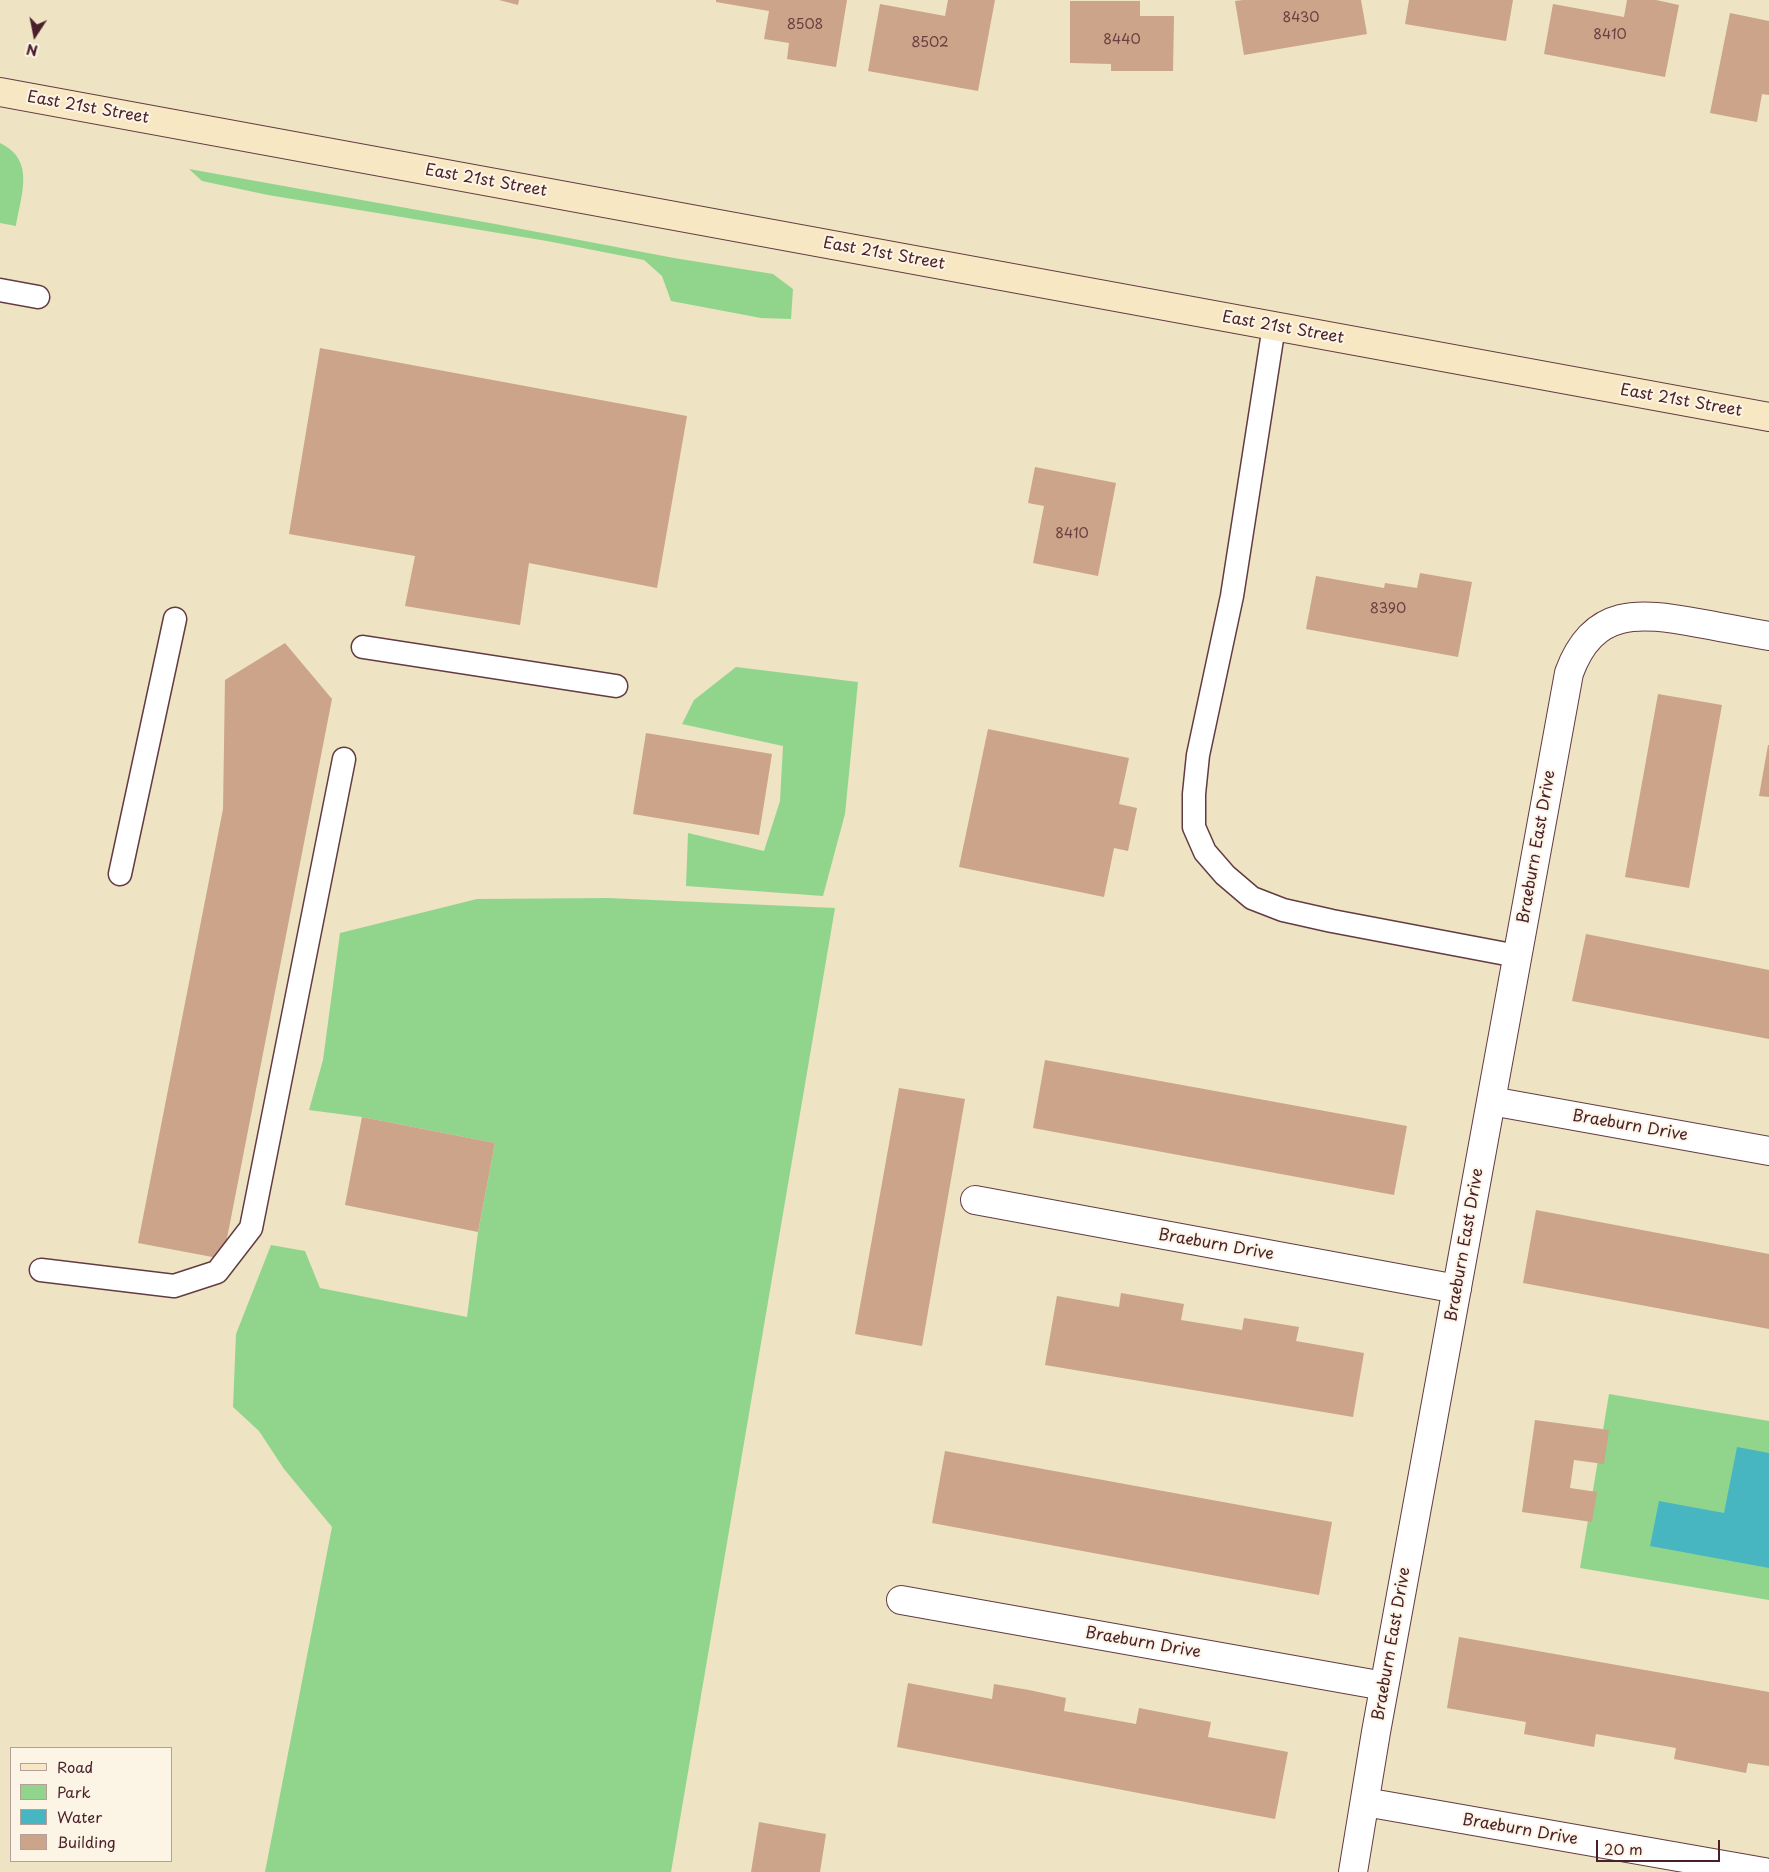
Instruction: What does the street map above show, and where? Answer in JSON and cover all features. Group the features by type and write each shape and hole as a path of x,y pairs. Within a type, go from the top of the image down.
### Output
{"main road":[{"name":"East 21st Street","path":"0,92 1769,417"}],"street":[{"name":"Braeburn East Drive","path":"1353,1872 1384,1686 1567,679 1575,655 1585,642 1600,629 1628,616 1656,615 1769,636"},
{"name":"Braeburn Drive","path":"1491,1101 1769,1151"},
{"name":"Braeburn Drive","path":"975,1200 1457,1289"},
{"name":"Braeburn Drive","path":"902,1600 1384,1686"},
{"name":"Braeburn Drive","path":"1364,1802 1764,1872"}],"lane":[{"path":"0,290 38,297"},
{"path":"1274,326 1232,596 1198,755 1194,794 1194,827 1205,852 1225,875 1252,898 1283,910 1517,956"},
{"path":"120,874 175,619"},
{"path":"363,647 616,686"},
{"path":"41,1270 174,1286 216,1272 251,1228 344,759"}],"green space":[{"path":"0,143 11,150 18,159 22,169 23,191 16,226 0,223"},
{"path":"189,169 674,258 773,274 793,289 791,319 761,318 671,301 662,276 644,260 547,241 268,195 202,181"},
{"path":"736,667 858,682 845,814 823,896 686,886 688,833 764,851 780,801 783,746 682,724 694,700"},
{"path":"608,898 835,908 671,1872 265,1872 332,1527 284,1469 259,1431 233,1407 236,1334 271,1245 305,1251 320,1288 467,1317 478,1232 495,1143 362,1117 309,1110 323,1060 340,933 477,899"},
{"path":"1609,1394 1769,1421 1769,1600 1580,1568"}],"water":[{"path":"1737,1447 1769,1453 1769,1568 1650,1546 1659,1501 1724,1513"}],"building":[{"path":"499,0 519,0 518,5"},
{"path":"716,0 847,0 836,67 787,59 789,43 764,39 769,11 716,2"},
{"path":"948,0 995,0 978,91 868,71 880,4 945,16"},
{"path":"1361,0 1367,34 1244,55 1235,1"},
{"path":"1409,0 1513,0 1506,41 1405,24"},
{"path":"1627,0 1656,0 1679,5 1665,77 1544,54 1553,4 1624,17"},
{"path":"1070,1 1140,1 1140,16 1174,16 1173,71 1111,71 1111,64 1070,63"},
{"path":"1730,13 1769,21 1769,95 1762,94 1757,122 1710,113"},
{"path":"320,348 687,416 657,588 529,563 520,625 405,606 415,556 289,534"},
{"path":"1035,467 1116,483 1098,576 1033,563 1044,506 1028,503"},
{"path":"1420,573 1472,582 1458,657 1306,629 1316,576 1384,588 1385,583 1417,588"},
{"path":"285,643 332,699 223,1259 138,1243 223,809 225,680"},
{"path":"1658,694 1722,705 1689,888 1625,877"},
{"path":"988,729 1129,758 1119,804 1137,808 1128,851 1114,848 1104,897 959,867"},
{"path":"646,733 772,754 759,835 633,814"},
{"path":"1769,745 1769,797 1759,796"},
{"path":"1586,934 1769,970 1769,1039 1572,1001"},
{"path":"1045,1060 1407,1126 1394,1195 1033,1128"},
{"path":"899,1088 965,1099 922,1346 855,1334"},
{"path":"362,1117 495,1143 478,1232 345,1205"},
{"path":"1536,1210 1769,1254 1769,1329 1523,1283"},
{"path":"1121,1293 1184,1304 1181,1320 1242,1330 1244,1318 1299,1327 1296,1341 1364,1353 1353,1417 1045,1365 1057,1296 1119,1307"},
{"path":"1535,1420 1609,1430 1604,1464 1574,1460 1570,1488 1597,1492 1592,1522 1522,1512"},
{"path":"945,1451 1332,1522 1319,1595 932,1523"},
{"path":"1459,1637 1769,1692 1769,1766 1748,1763 1746,1773 1674,1759 1676,1748 1596,1734 1594,1747 1524,1734 1526,1722 1447,1708"},
{"path":"908,1683 992,1699 994,1684 1029,1690 1066,1698 1064,1711 1136,1724 1139,1708 1211,1722 1208,1737 1288,1752 1275,1819 897,1747"},
{"path":"759,1822 826,1834 820,1872 751,1872"}]}
